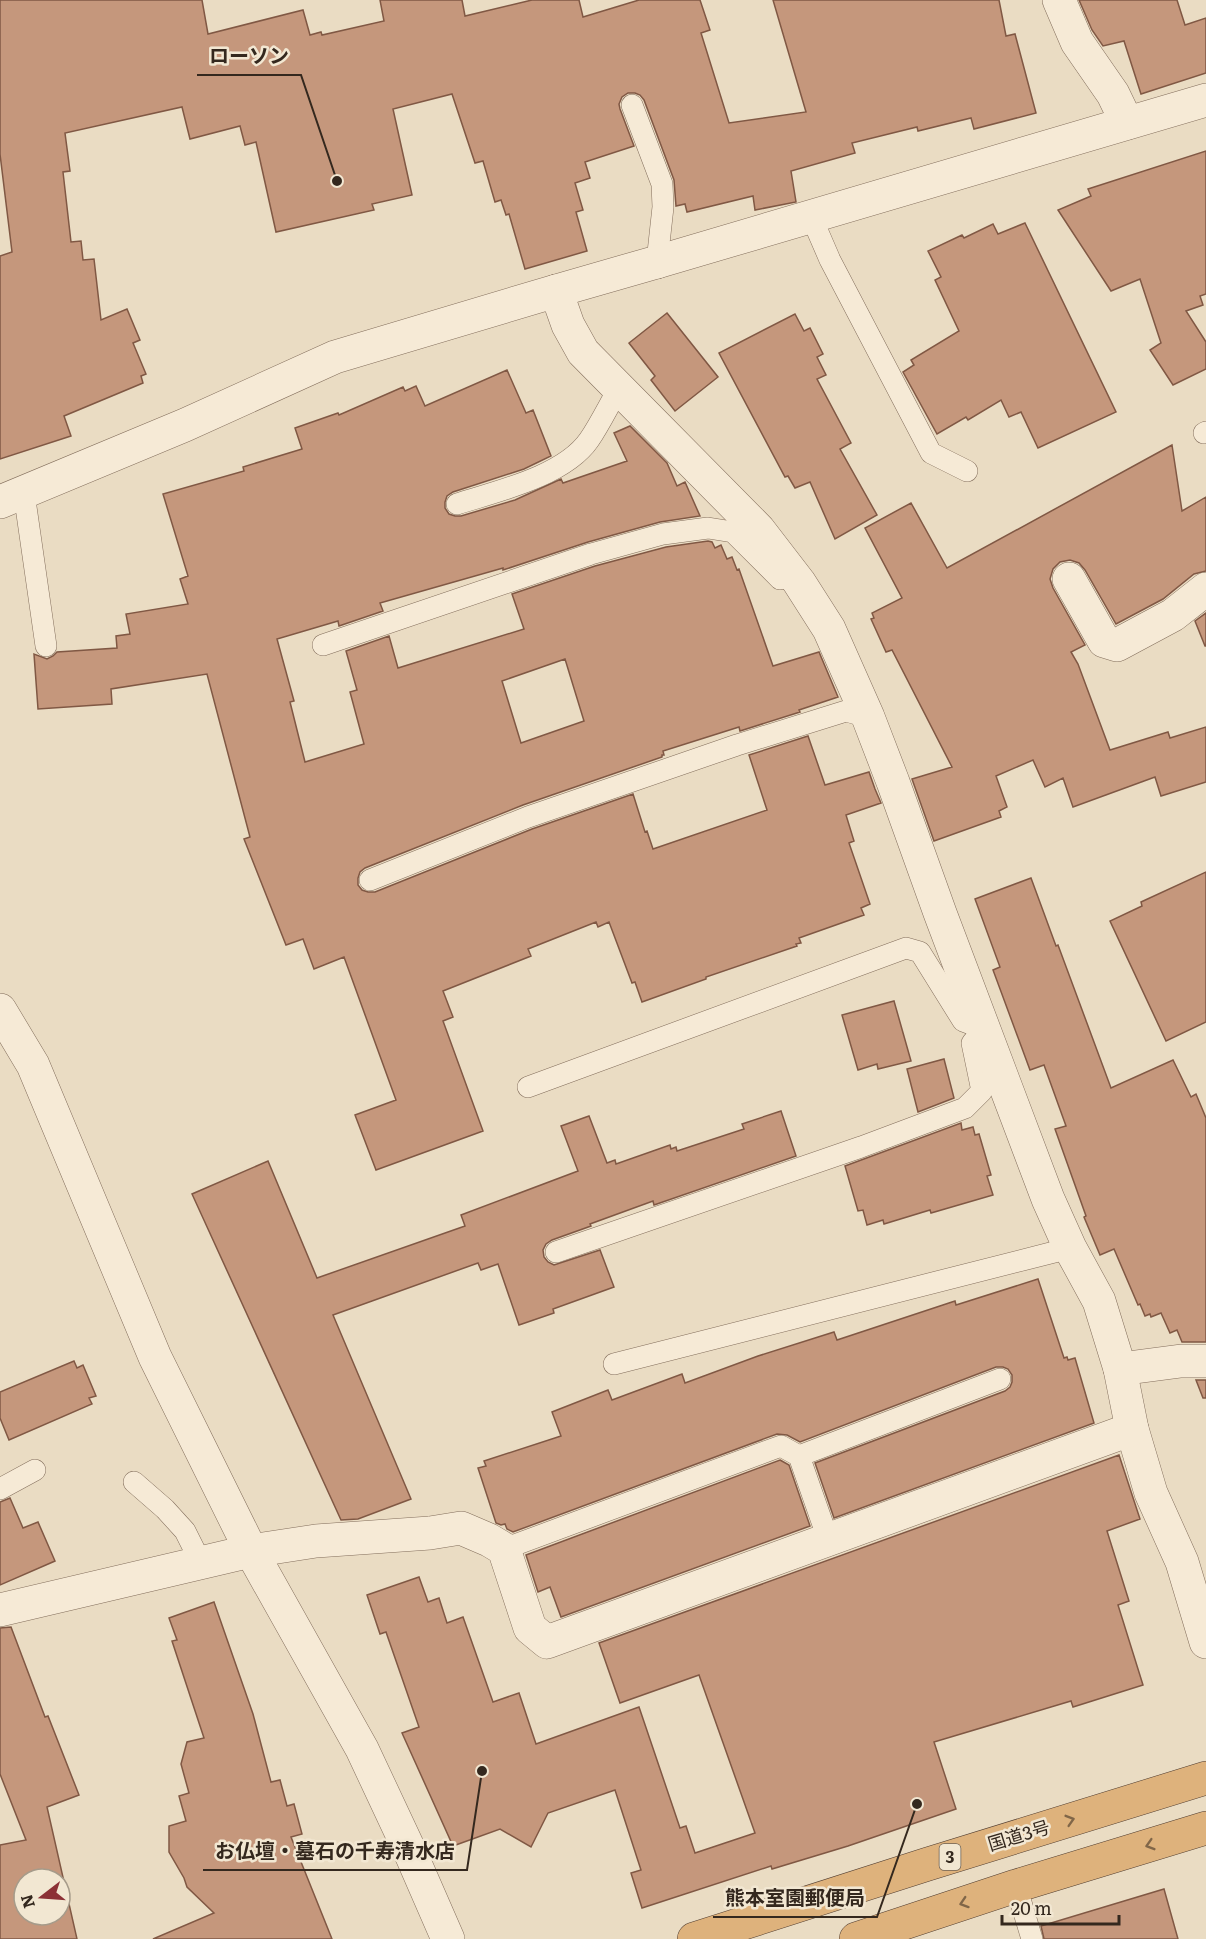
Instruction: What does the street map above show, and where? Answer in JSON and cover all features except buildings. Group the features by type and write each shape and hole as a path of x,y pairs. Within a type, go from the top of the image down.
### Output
{"highway":[{"name":"国道3号","path":"694,1939 1206,1778"},
{"path":"856,1939 1016,1886 1206,1828"}],"street":[{"path":"1059,0 1077,42 1113,93 1127,123"},
{"path":"12,497 185,425 335,357 1206,100"},
{"path":"556,291 568,325 583,352 759,530 799,582 829,629 868,717 1048,1199 1070,1248 1099,1302 1120,1369 1132,1429 1151,1493 1182,1562 1206,1642"},
{"path":"1069,579 1104,641 1117,645 1173,615 1206,589"},
{"path":"0,1011 33,1065 155,1357 251,1551 362,1749 448,1939"},
{"path":"1120,1369 1181,1361 1206,1361"},
{"path":"0,1610 251,1551 316,1542 430,1533 461,1528 504,1549 530,1628 547,1642 1132,1429"}],"lane":[{"path":"632,105 662,184 663,207 657,262"},
{"path":"811,216 830,260 931,453 967,471"},
{"path":"457,504 534,479 561,466 588,442 619,387"},
{"path":"12,497 46,646"},
{"path":"323,645 591,554 663,534 708,528 733,532 786,584 799,582"},
{"path":"370,880 528,817 737,746 846,711 868,717"},
{"path":"528,1087 906,948 920,952 963,1021 984,1029 972,1044 982,1091 965,1108 861,1147 556,1252"},
{"path":"614,1364 1070,1248"},
{"path":"800,1456 1000,1378"},
{"path":"504,1549 781,1446 800,1456 828,1539"},
{"path":"0,1489 36,1470"},
{"path":"134,1482 165,1509 185,1531 201,1563"},
{"path":"1016,1886 1032,1939"}],"place":[{"name":"ローソン","path":"337,181"},
{"name":"お仏壇・墓石の千寿清水店","path":"482,1771"},
{"name":"熊本室園郵便局","path":"917,1804"}]}
